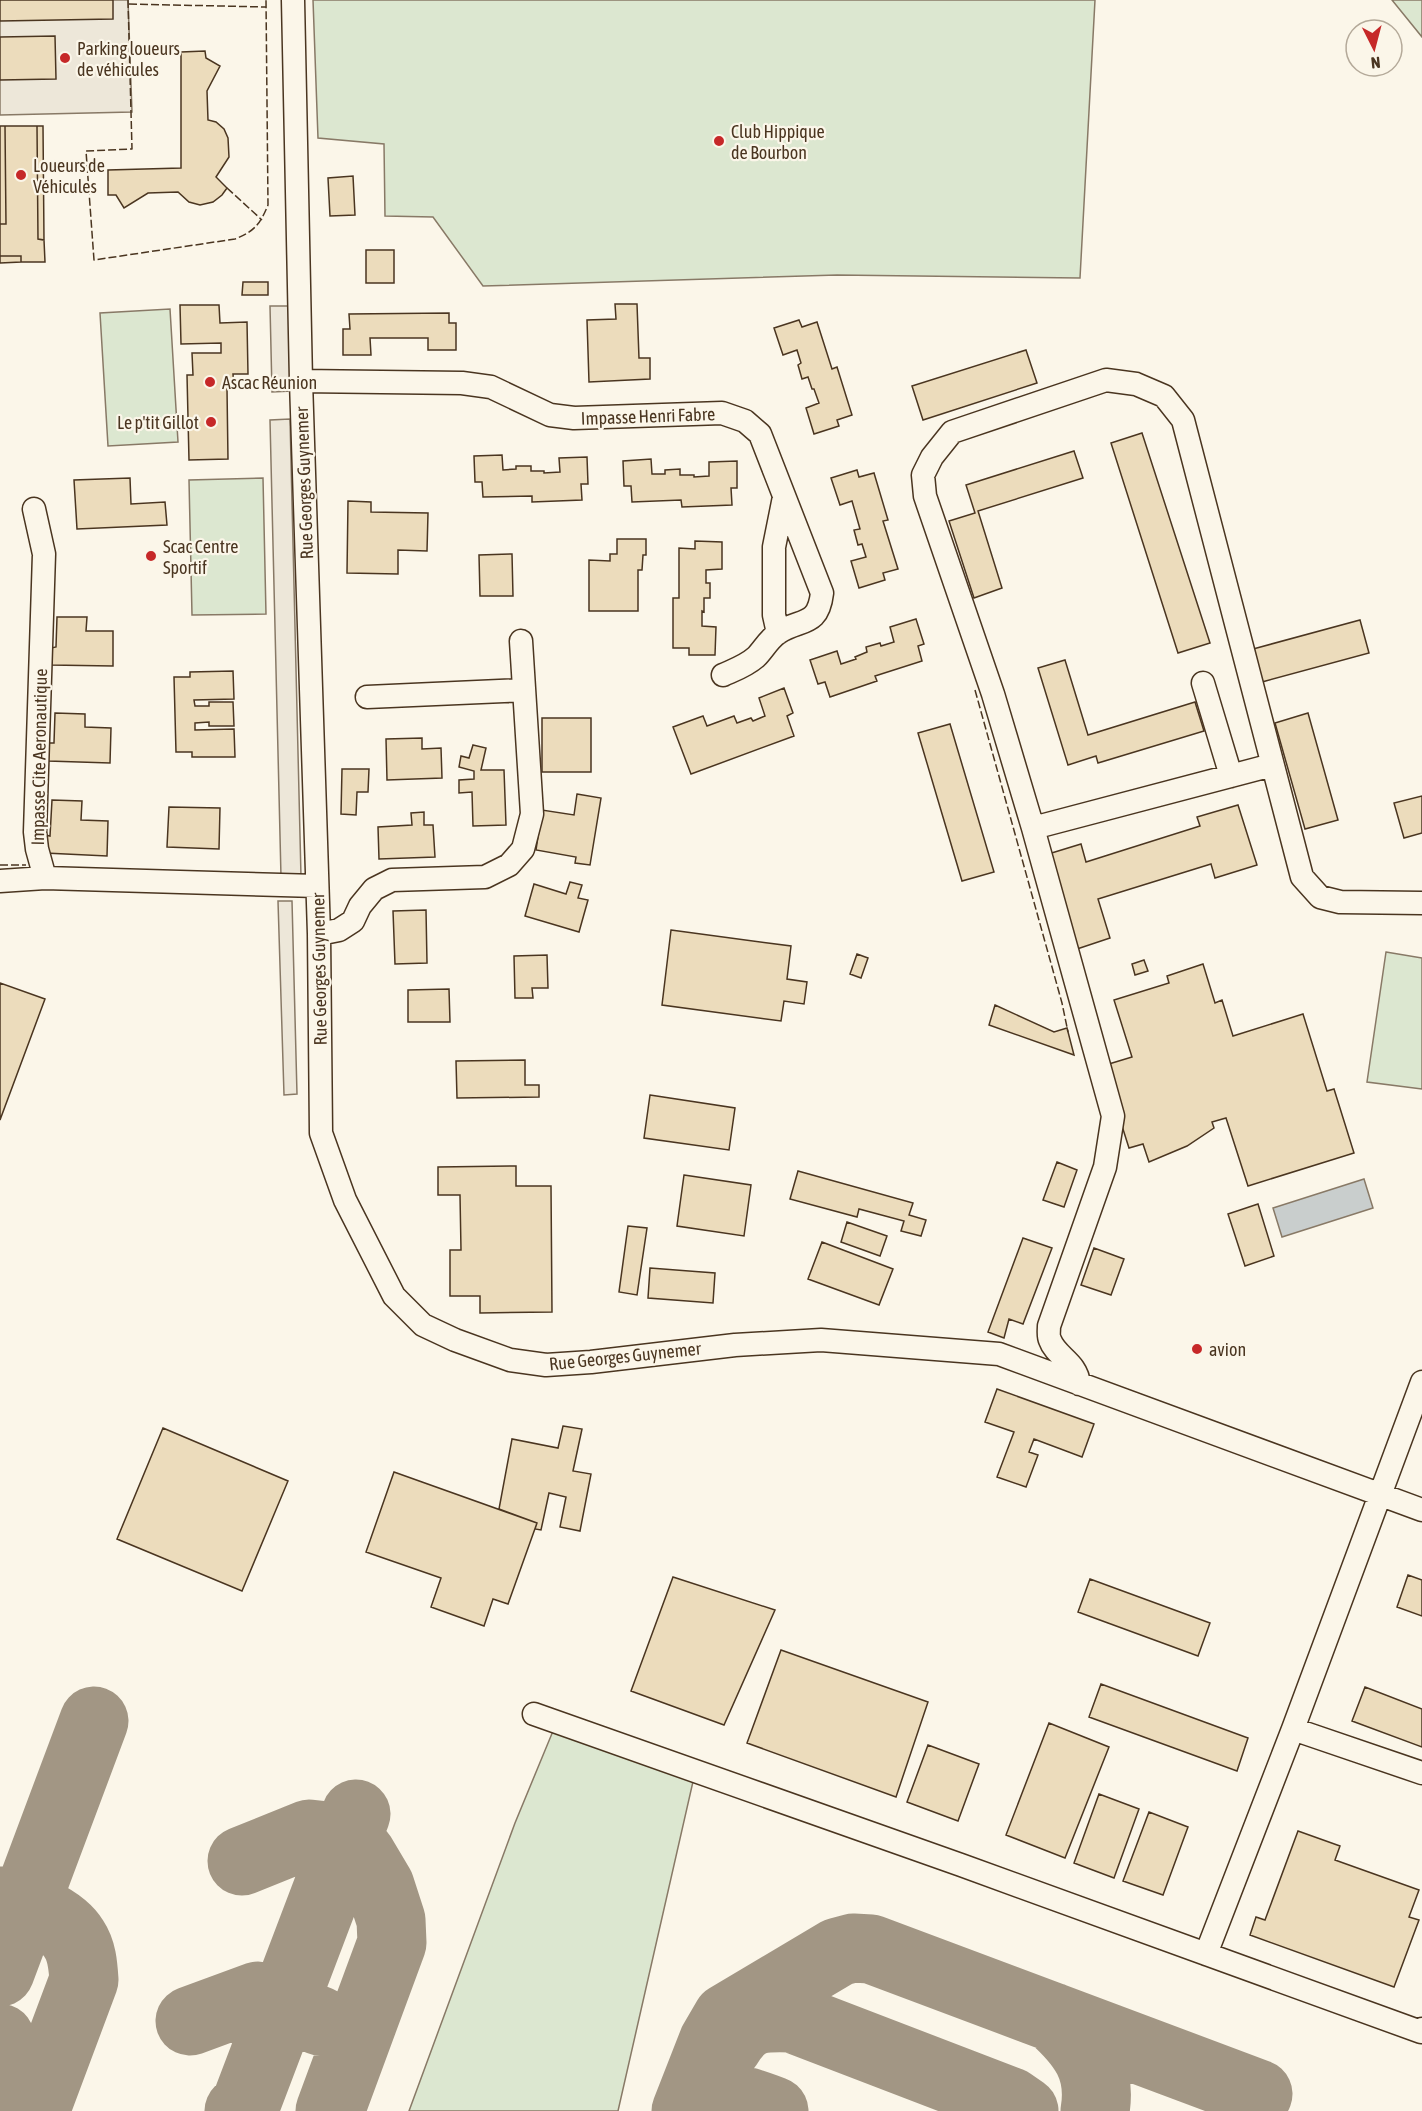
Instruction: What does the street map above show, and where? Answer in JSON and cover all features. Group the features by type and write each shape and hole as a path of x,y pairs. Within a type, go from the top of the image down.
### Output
{"street":[{"name":"Rue Georges Guynemer","path":"293,0 301,381 319,934 321,1133 345,1200 394,1296 423,1325 455,1340 510,1360 546,1365 735,1345 821,1340 999,1354 1422,1510"},
{"path":"1079,1384 1078,1377 1069,1362 1054,1347 1049,1338 1049,1326 1106,1167 1113,1116 1033,828 987,675 925,496 923,475 932,457 952,432 1106,380 1136,384 1164,396 1183,420 1302,877 1320,897 1340,902 1422,903"},
{"name":"Impasse Henri Fabre","path":"301,381 462,382 491,387 550,415 574,418 722,413 745,421 760,434 822,593 820,608 809,620 778,633 755,658 723,675"},
{"path":"778,633 774,615 774,547 784,497"},
{"name":"Impasse Cite Aeronautique","path":"34,509 44,554 35,832 45,878"},
{"path":"319,934 339,930 352,921 360,906 374,889 392,880 485,877 509,865 523,849 532,814 521,641"},
{"path":"1203,683 1231,776"},
{"path":"367,697 524,690"},
{"path":"1033,828 1272,765"},
{"path":"0,882 45,878 317,886"},
{"path":"1206,1954 1293,1729 1422,1382"},
{"path":"534,1713 1421,2032 1422,2029"},
{"path":"1293,1729 1422,1773"}],"green space":[{"name":"Club Hippique de Bourbon","path":"313,0 1095,0 1080,278 837,275 483,286 433,217 385,216 384,144 318,138"},
{"path":"1392,0 1422,0 1422,37"},
{"path":"170,309 178,442 108,446 100,313"},
{"path":"263,478 266,614 192,615 189,480"},
{"path":"1386,952 1422,958 1422,1089 1367,1082"},
{"path":"553,1731 697,1764 618,2111 409,2111 515,1823"}],"shaded area":[{"name":"Parking loueurs de véhicules","path":"0,0 128,0 132,112 0,115"},
{"path":"270,306 289,306 292,391 272,392"},
{"path":"290,419 301,877 281,877 270,420"},
{"path":"278,901 292,901 297,1094 284,1095"},
{"path":"1364,1179 1373,1208 1282,1237 1273,1208"}],"building":[{"path":"0,0 113,0 113,19 0,21"},
{"path":"55,36 56,79 0,80 0,37"},
{"path":"205,51 206,58 220,66 207,91 208,120 216,122 224,129 228,138 229,157 216,177 227,188 213,202 200,205 189,202 178,192 148,193 124,208 116,195 108,195 108,170 181,168 181,52"},
{"path":"0,126 5,126 6,224 0,224"},
{"name":"Loueurs de Véhicules","path":"5,126 37,126 38,239 44,240 45,262 21,262 21,256 0,256 0,224 6,224"},
{"path":"37,126 43,126 44,240 38,239"},
{"path":"353,176 355,215 330,216 328,178"},
{"path":"366,250 394,250 394,283 366,283"},
{"path":"0,256 21,256 21,262 0,263"},
{"path":"243,282 268,282 268,295 242,295"},
{"path":"615,304 637,304 639,358 650,358 650,379 589,382 587,320 616,319"},
{"name":"Ascac Réunion","path":"180,305 219,305 220,323 247,322 248,374 233,374 234,389 227,389 228,459 189,460 187,375 193,375 192,353 221,353 221,343 181,344"},
{"path":"449,313 449,323 456,323 456,350 428,350 428,338 370,338 371,355 343,355 343,329 350,329 349,314"},
{"path":"799,320 802,327 817,322 832,369 837,367 852,415 837,420 839,426 814,434 806,408 819,403 814,389 808,377 802,379 797,350 783,355 774,328"},
{"path":"1026,350 1037,383 923,420 912,386"},
{"path":"1142,433 1210,643 1178,653 1111,443"},
{"path":"1074,451 1083,478 978,511 1002,588 974,598 949,521 975,513 966,485"},
{"path":"502,455 503,470 516,469 516,466 531,466 531,471 544,471 544,473 560,472 559,458 587,457 588,484 581,484 582,500 532,502 532,496 483,497 482,482 475,482 474,456"},
{"path":"651,459 652,474 665,474 665,470 680,469 680,475 694,475 694,477 709,476 709,462 737,461 737,488 731,488 732,505 682,507 681,500 632,502 631,486 624,486 623,461"},
{"path":"857,470 859,477 874,473 888,520 883,521 898,569 883,573 885,580 859,588 851,561 866,557 862,544 858,545 854,530 860,529 852,501 840,505 831,478"},
{"path":"130,478 131,504 165,502 167,525 77,529 74,480"},
{"path":"348,501 371,502 371,512 428,513 427,551 398,550 398,574 347,573"},
{"path":"617,539 646,539 646,555 643,555 642,570 638,570 638,611 589,611 589,560 610,561 610,554 617,554"},
{"path":"695,541 722,542 722,569 706,570 706,583 710,583 710,598 704,598 704,612 702,611 702,626 716,627 715,655 689,655 689,648 673,648 673,598 679,598 679,548 695,549"},
{"path":"512,554 513,596 480,596 479,555"},
{"path":"57,617 87,617 86,631 113,631 113,666 50,665 51,648 56,647"},
{"path":"916,619 924,644 918,646 922,661 875,676 877,681 830,697 825,682 818,684 810,660 837,651 841,664 856,659 855,657 867,652 866,647 894,642 890,627"},
{"path":"1360,620 1369,653 1262,682 1253,649"},
{"path":"1065,660 1088,735 1195,702 1204,731 1098,763 1096,756 1068,765 1038,668"},
{"path":"233,671 234,699 194,700 195,706 209,706 209,702 233,702 234,726 209,726 209,722 195,723 195,730 234,729 235,757 192,757 192,752 176,752 174,677 190,677 190,672"},
{"path":"784,688 793,713 787,716 794,736 691,774 673,727 703,716 707,726 734,716 737,723 751,718 753,721 765,716 759,698"},
{"path":"55,713 85,714 85,727 111,728 110,763 48,761 48,743 54,743"},
{"path":"1308,713 1338,820 1305,829 1275,723"},
{"path":"542,718 591,718 591,772 542,772"},
{"path":"950,724 994,872 962,881 918,733"},
{"path":"422,738 422,749 441,748 442,778 387,780 386,739"},
{"path":"473,745 486,748 481,770 504,770 506,825 473,826 472,792 459,793 459,780 474,779 474,771 459,767 461,756 469,758"},
{"path":"342,769 369,769 368,792 357,792 356,815 341,814"},
{"path":"577,794 601,798 590,865 575,863 576,857 536,850 542,810 574,815"},
{"path":"1422,796 1422,833 1404,838 1394,803"},
{"path":"52,800 82,801 81,820 108,821 107,856 45,853 45,835 50,836"},
{"path":"1238,805 1257,865 1215,878 1211,864 1098,899 1110,938 1074,950 1045,855 1081,844 1086,862 1200,826 1197,817"},
{"path":"169,807 220,808 219,849 167,847"},
{"path":"424,812 424,825 433,825 435,857 379,859 378,827 412,825 411,813"},
{"path":"570,882 582,885 578,898 588,900 579,932 525,916 534,884 566,894"},
{"path":"426,910 427,963 395,964 393,911"},
{"path":"671,930 791,946 787,979 807,982 804,1004 784,1001 781,1021 662,1005"},
{"path":"857,954 868,958 861,978 850,974"},
{"path":"547,955 548,988 532,988 533,998 515,998 514,956"},
{"path":"1144,960 1148,971 1135,975 1132,964"},
{"path":"1203,964 1215,1003 1222,1000 1233,1036 1303,1014 1327,1091 1334,1089 1354,1153 1248,1186 1226,1118 1212,1122 1214,1128 1187,1146 1149,1162 1143,1144 1129,1148 1109,1085 1099,1067 1132,1057 1114,1000 1169,983 1167,976"},
{"path":"0,983 45,999 0,1120"},
{"path":"449,989 450,1022 408,1022 408,990"},
{"path":"995,1005 1054,1032 1067,1028 1074,1055 989,1025"},
{"path":"525,1060 525,1085 539,1085 539,1097 457,1098 456,1061"},
{"path":"525,1060 525,1085 539,1085 539,1097 457,1098 456,1061"},
{"path":"650,1095 735,1108 729,1150 644,1138"},
{"path":"1057,1162 1077,1170 1064,1207 1043,1200"},
{"path":"516,1166 516,1186 551,1186 552,1312 480,1313 480,1296 450,1296 450,1250 461,1250 460,1195 438,1195 438,1167"},
{"path":"798,1171 913,1203 909,1215 926,1220 921,1236 901,1231 904,1221 859,1209 857,1217 790,1199"},
{"path":"684,1175 751,1185 744,1236 677,1226"},
{"path":"1258,1204 1274,1256 1245,1266 1228,1214"},
{"path":"847,1222 887,1236 880,1256 841,1242"},
{"path":"628,1226 647,1228 637,1295 619,1292"},
{"path":"1023,1238 1052,1248 1023,1324 1009,1319 1004,1338 988,1332"},
{"path":"822,1242 893,1269 879,1305 808,1279"},
{"path":"1094,1248 1124,1259 1111,1295 1081,1285"},
{"path":"650,1268 715,1273 713,1303 648,1298"},
{"path":"997,1389 1094,1424 1082,1457 1034,1439 1029,1452 1038,1455 1026,1487 997,1477 1014,1432 985,1422"},
{"path":"563,1426 582,1429 573,1471 591,1474 580,1531 560,1527 566,1497 549,1493 541,1530 535,1529 537,1523 499,1509 512,1439 558,1448"},
{"path":"163,1428 288,1481 242,1591 117,1539"},
{"path":"394,1472 537,1523 508,1604 493,1599 484,1626 431,1607 441,1578 366,1552"},
{"path":"1408,1575 1422,1580 1422,1616 1397,1607"},
{"path":"673,1577 775,1610 724,1725 631,1691"},
{"path":"1090,1579 1210,1623 1198,1656 1078,1612"},
{"path":"781,1650 928,1702 896,1797 747,1743"},
{"path":"1101,1684 1248,1738 1237,1771 1089,1717"},
{"path":"1365,1687 1422,1709 1422,1747 1352,1721"},
{"path":"1049,1723 1109,1747 1065,1858 1006,1835"},
{"path":"928,1745 979,1764 958,1821 907,1802"},
{"path":"1099,1794 1139,1809 1114,1878 1074,1863"},
{"path":"1149,1812 1188,1827 1163,1895 1123,1881"},
{"path":"1298,1831 1340,1846 1335,1860 1419,1890 1409,1917 1419,1920 1394,1987 1250,1935 1256,1917 1265,1920"}],"taxiway":[{"path":"0,1972 94,1721"},
{"path":"239,2111 244,2109 356,1814"},
{"path":"242,1861 309,1834 336,1837 361,1854 380,1886 391,1920 392,1943 330,2111"},
{"path":"0,1901 30,1908 61,1925 77,1944 83,1964 84,1980 35,2111"},
{"path":"686,2111 713,2042 727,2018 838,1952 853,1948 871,1949 1258,2094"},
{"path":"190,2021 258,1996 320,2021"},
{"path":"1053,2017 1073,2037 1088,2058 1096,2082 1095,2111"},
{"path":"727,2047 747,2024 762,2019 792,2018 1011,2102 1024,2111"},
{"path":"0,2038 6,2075 6,2093 2,2111"},
{"path":"697,2111 715,2100 725,2099 744,2101 774,2111"}],"fence":[{"path":"128,0 132,149 86,151 94,260 235,239 252,230 259,222 268,205 266,0"},
{"path":"129,4 266,7"},
{"path":"227,188 262,220"},
{"path":"975,690 1062,1003 1068,1032"},
{"path":"0,865 26,865"}],"place":[{"name":"Parking loueurs de véhicules","path":"65,58"},
{"name":"Club Hippique de Bourbon","path":"719,141"},
{"name":"Loueurs de Véhicules","path":"21,175"},
{"name":"Ascac Réunion","path":"210,382"},
{"name":"Le p'tit Gillot","path":"211,422"},
{"name":"Scac Centre Sportif","path":"151,556"},
{"name":"avion","path":"1197,1349"}]}
